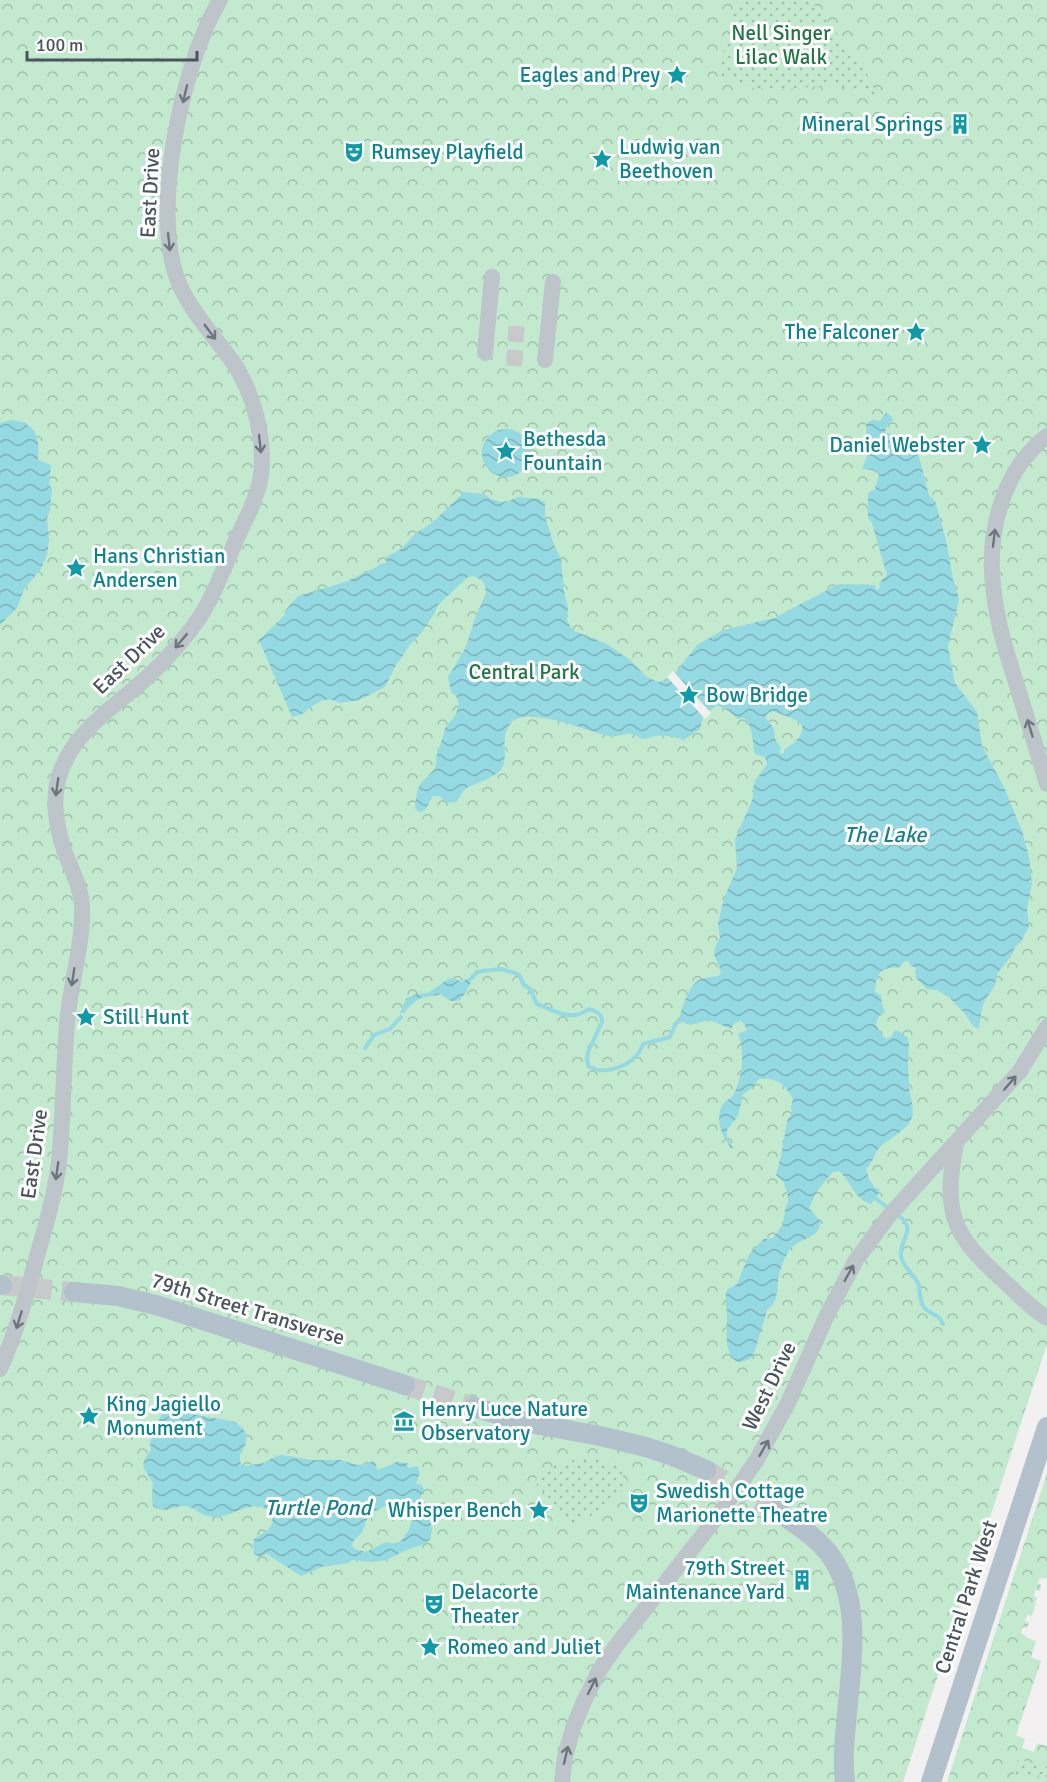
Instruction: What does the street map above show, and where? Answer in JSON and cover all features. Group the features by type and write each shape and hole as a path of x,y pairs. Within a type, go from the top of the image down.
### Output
{"main road":[{"name":"79th Street Transverse","path":"74,1292 118,1296 156,1305 405,1385"},
{"path":"474,1407 524,1422 646,1447 706,1470"},
{"name":"Central Park West","path":"931,1782 1047,1427"},
{"path":"777,1511 806,1532 829,1554 841,1576 850,1606 853,1651 844,1752 845,1782"}],"street":[{"name":"East Drive","path":"0,1369 16,1331 53,1196 64,1106 69,1010 82,908 78,885 57,826 58,779 68,756 85,733 103,714 153,673 193,627 209,600 253,504 260,477 260,445 253,404 238,370 194,309 180,285 171,258 168,230 171,162 184,97 198,44 220,0"},
{"path":"485,353 492,277"},
{"path":"545,360 553,282"},
{"path":"1047,436 1021,462 1005,491 994,533 992,567 993,592 1002,633 1047,784"},
{"name":"West Drive","path":"562,1782 565,1757 573,1728 599,1671 615,1646 720,1513 756,1461 788,1403 827,1315 868,1242 892,1211 1020,1071 1047,1027"},
{"path":"956,1141 950,1190 952,1212 962,1236 991,1270 1046,1318"}],"green space":[{"name":"Central Park","path":"0,0 1047,0 1047,1344 903,1782 0,1782"},
{"name":"Nell Singer Lilac Walk","path":"737,0 810,0 862,64 877,95 831,85 758,89 724,77 719,73 719,68"},
{"path":"587,1459 613,1463 619,1468 624,1481 614,1501 570,1528 546,1494 534,1482 551,1467 571,1460"},
{"path":"1047,1473 1047,1578 1039,1579 1040,1591 1035,1590 1034,1596 1037,1598 1032,1616 1027,1615 1025,1621 1029,1623 1027,1628 1023,1627 1021,1633 1036,1641 1031,1657 1041,1661 1016,1735 1025,1739 1022,1748 1034,1752 1037,1743 1047,1746 1047,1782 947,1782"},
{"path":"1018,1759 1045,1767 1047,1763 1047,1775 1027,1776 1012,1781"}],"water":[{"name":"The Lake","path":"886,413 890,415 893,420 886,427 885,433 904,436 919,457 929,495 935,501 959,599 948,647 955,683 977,712 982,746 1004,787 1022,831 1029,857 1032,883 1027,908 1029,926 1021,942 997,974 995,985 984,1003 979,1029 973,1026 949,997 937,990 927,989 916,978 917,968 911,966 908,961 900,967 881,971 876,981 875,991 881,996 882,1007 885,1010 878,1017 876,1025 887,1039 894,1031 899,1031 908,1038 912,1117 903,1130 881,1146 866,1169 869,1179 875,1188 879,1189 879,1193 871,1204 865,1202 857,1194 839,1171 833,1172 817,1191 809,1208 820,1221 817,1232 792,1247 788,1252 779,1273 775,1300 767,1310 754,1354 747,1360 737,1362 730,1353 726,1335 726,1292 737,1284 750,1253 764,1239 773,1238 783,1224 788,1196 784,1182 776,1175 787,1121 792,1112 793,1099 787,1089 776,1080 759,1079 743,1094 738,1116 727,1130 727,1137 733,1148 731,1148 722,1133 719,1115 720,1109 732,1096 739,1080 742,1056 738,1034 747,1030 740,1020 731,1029 712,1021 690,1025 680,1021 680,1016 687,996 695,983 704,978 719,976 721,972 714,952 720,938 718,924 725,896 737,868 735,840 753,798 755,781 767,764 765,757 754,753 752,734 747,722 744,718 738,719 717,705 703,716 700,729 684,740 664,736 644,739 631,734 611,736 544,718 519,718 507,728 505,758 499,771 467,788 456,802 447,803 439,796 433,796 425,810 419,812 415,808 418,789 435,766 445,728 456,714 459,703 451,692 448,677 466,647 486,593 483,581 474,576 468,577 438,605 422,632 395,667 385,687 359,700 340,703 330,699 321,701 303,714 292,717 259,640 286,614 284,612 298,596 345,582 387,562 386,557 401,549 416,533 432,523 462,492 484,494 501,502 518,497 541,499 545,502 545,516 561,559 568,608 567,620 572,630 607,644 629,659 647,677 658,682 665,681 676,672 697,645 723,630 774,618 839,584 875,585 878,590 879,583 887,575 872,523 868,518 868,493 875,489 879,474 872,470 862,469 868,455 865,448 867,423 872,420 880,421","holes":["772,711 802,725 800,737 782,754 779,753 781,748 775,739 774,729 766,718 767,714"]},
{"path":"13,420 32,429 37,439 38,460 51,465 49,485 52,488 47,519 49,540 47,555 41,569 24,589 17,608 0,625 0,423"},
{"name":"Bethesda Fountain","path":"506,429 523,436 530,453 523,470 506,477 489,470 482,453 489,436"},
{"path":"473,975 460,1000 451,1001 441,994 425,997 416,1001 404,1013 400,1013 406,999 416,994 428,993 448,979 453,978 462,982"},
{"name":"Turtle Pond","path":"176,1404 191,1413 239,1425 246,1436 240,1458 243,1466 264,1463 283,1455 312,1460 340,1460 357,1465 373,1461 377,1470 398,1462 407,1463 408,1468 417,1466 420,1473 416,1484 420,1484 424,1489 420,1499 428,1505 432,1530 430,1539 425,1544 386,1560 372,1562 353,1560 348,1563 322,1567 301,1576 267,1554 259,1557 254,1554 254,1539 269,1529 273,1522 264,1508 249,1507 216,1517 206,1516 185,1506 166,1510 158,1509 153,1506 153,1483 144,1464 151,1450 150,1442 159,1420 170,1406","holes":["399,1502 407,1506 412,1520 402,1540 396,1544 386,1542 366,1552 354,1549 353,1542 362,1532 366,1521 372,1514 394,1503"]}],"pier":[{"name":"Bow Bridge","path":"673,671 711,713 705,719 667,677"}],"waterway":[{"path":"471,979 477,972 501,969 519,975 524,985 530,989 537,1004 566,1015 581,1014 589,1009 599,1013 602,1022 588,1052 587,1060 589,1067 597,1069 613,1069 628,1062 635,1057 643,1044 670,1037 676,1023 680,1021"},
{"path":"365,1048 374,1035 390,1029 401,1017"},
{"path":"875,1198 888,1208"},
{"path":"897,1214 907,1225 901,1249 902,1260 918,1283 923,1306 938,1317 943,1324"}],"tunnel":[{"path":"514,366 517,320"},
{"path":"2,1285 74,1292"},
{"path":"405,1385 474,1407"},
{"path":"706,1470 777,1511"}],"place":[{"name":"Eagles and Prey","path":"677,75"},
{"name":"Mineral Springs","path":"960,124"},
{"name":"Rumsey Playfield","path":"354,152"},
{"name":"Ludwig van Beethoven","path":"602,159"},
{"name":"The Falconer","path":"916,332"},
{"name":"Daniel Webster","path":"982,445"},
{"name":"Bethesda Fountain","path":"506,451"},
{"name":"Hans Christian Andersen","path":"76,568"},
{"name":"Bow Bridge","path":"689,695"},
{"name":"Still Hunt","path":"86,1017"},
{"name":"King Jagiello Monument","path":"89,1416"},
{"name":"Henry Luce Nature Observatory","path":"404,1421"},
{"name":"Swedish Cottage Marionette Theatre","path":"639,1503"},
{"name":"Whisper Bench","path":"539,1510"},
{"name":"79th Street Maintenance Yard","path":"802,1580"},
{"name":"Delacorte Theater","path":"434,1604"},
{"name":"Romeo and Juliet","path":"430,1647"}]}
